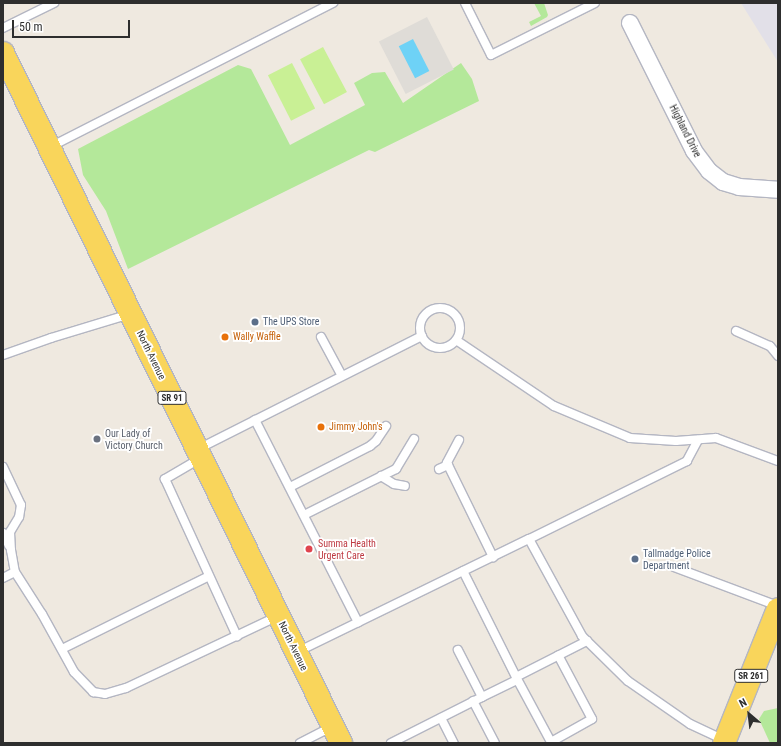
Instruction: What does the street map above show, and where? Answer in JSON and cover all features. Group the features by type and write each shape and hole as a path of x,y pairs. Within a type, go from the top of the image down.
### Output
{"main road":[{"name":"North Avenue","path":"3,53 337,735"},
{"name":"SR 261","path":"725,742 778,608"}],"street":[{"name":"Highland Drive","path":"630,23 694,151 709,171 723,182 738,187 778,190"}],"lane":[{"path":"3,28 54,3"},
{"path":"50,147 333,3"},
{"path":"466,3 490,55 595,3"},
{"path":"444,309 450,311 459,321 460,328 456,340 451,345 439,348 427,344 422,336 420,326 425,315 431,311 444,309"},
{"path":"3,355 51,338 131,314"},
{"path":"736,331 770,346 778,356"},
{"path":"237,636 165,479 199,453 254,420 422,336"},
{"path":"321,337 342,376"},
{"path":"456,340 554,406 630,438 676,441 716,438 778,461"},
{"path":"254,420 290,487 358,622"},
{"path":"290,487 370,446 386,426"},
{"path":"304,515 396,469 414,439"},
{"path":"439,469 448,464 459,440"},
{"path":"296,652 687,461 698,440"},
{"path":"448,464 493,557"},
{"path":"3,467 21,505 19,517 10,532 11,550 15,572 84,684 93,692 105,694 126,688 278,616"},
{"path":"381,476 394,484 405,486"},
{"path":"3,532 11,550"},
{"path":"529,539 582,636 628,682 690,724 725,742"},
{"path":"674,567 778,608"},
{"path":"463,571 550,742 592,719 558,656"},
{"path":"3,578 15,572"},
{"path":"62,649 209,576"},
{"path":"391,743 473,702 587,641"},
{"path":"458,650 482,697"},
{"path":"473,702 495,743"},
{"path":"441,718 454,743"},
{"path":"300,743 337,735"}],"shaded area":[{"path":"741,3 778,3 778,62"},
{"path":"427,17 454,70 406,94 379,42"}],"green space":[{"path":"534,3 544,3 548,15 531,26 529,22 541,16"},
{"path":"323,47 347,92 324,104 300,59"},
{"path":"292,63 315,108 291,121 268,75"},
{"path":"461,63 472,79 479,101 375,152 369,150 128,269 106,211 83,175 78,149 238,65 251,69 290,145 365,105 354,83 372,73 385,72 403,103"},
{"path":"778,708 778,743 770,743 759,719 764,711"}],"water":[{"path":"413,39 429,71 415,78 399,46"}],"place":[{"name":"The UPS Store","path":"255,322"},
{"name":"Wally Waffle","path":"225,337"},
{"name":"Jimmy John's","path":"321,427"},
{"name":"Our Lady of Victory Church","path":"97,439"},
{"name":"Summa Health Urgent Care","path":"309,549"},
{"name":"Tallmadge Police Department","path":"635,559"}]}
